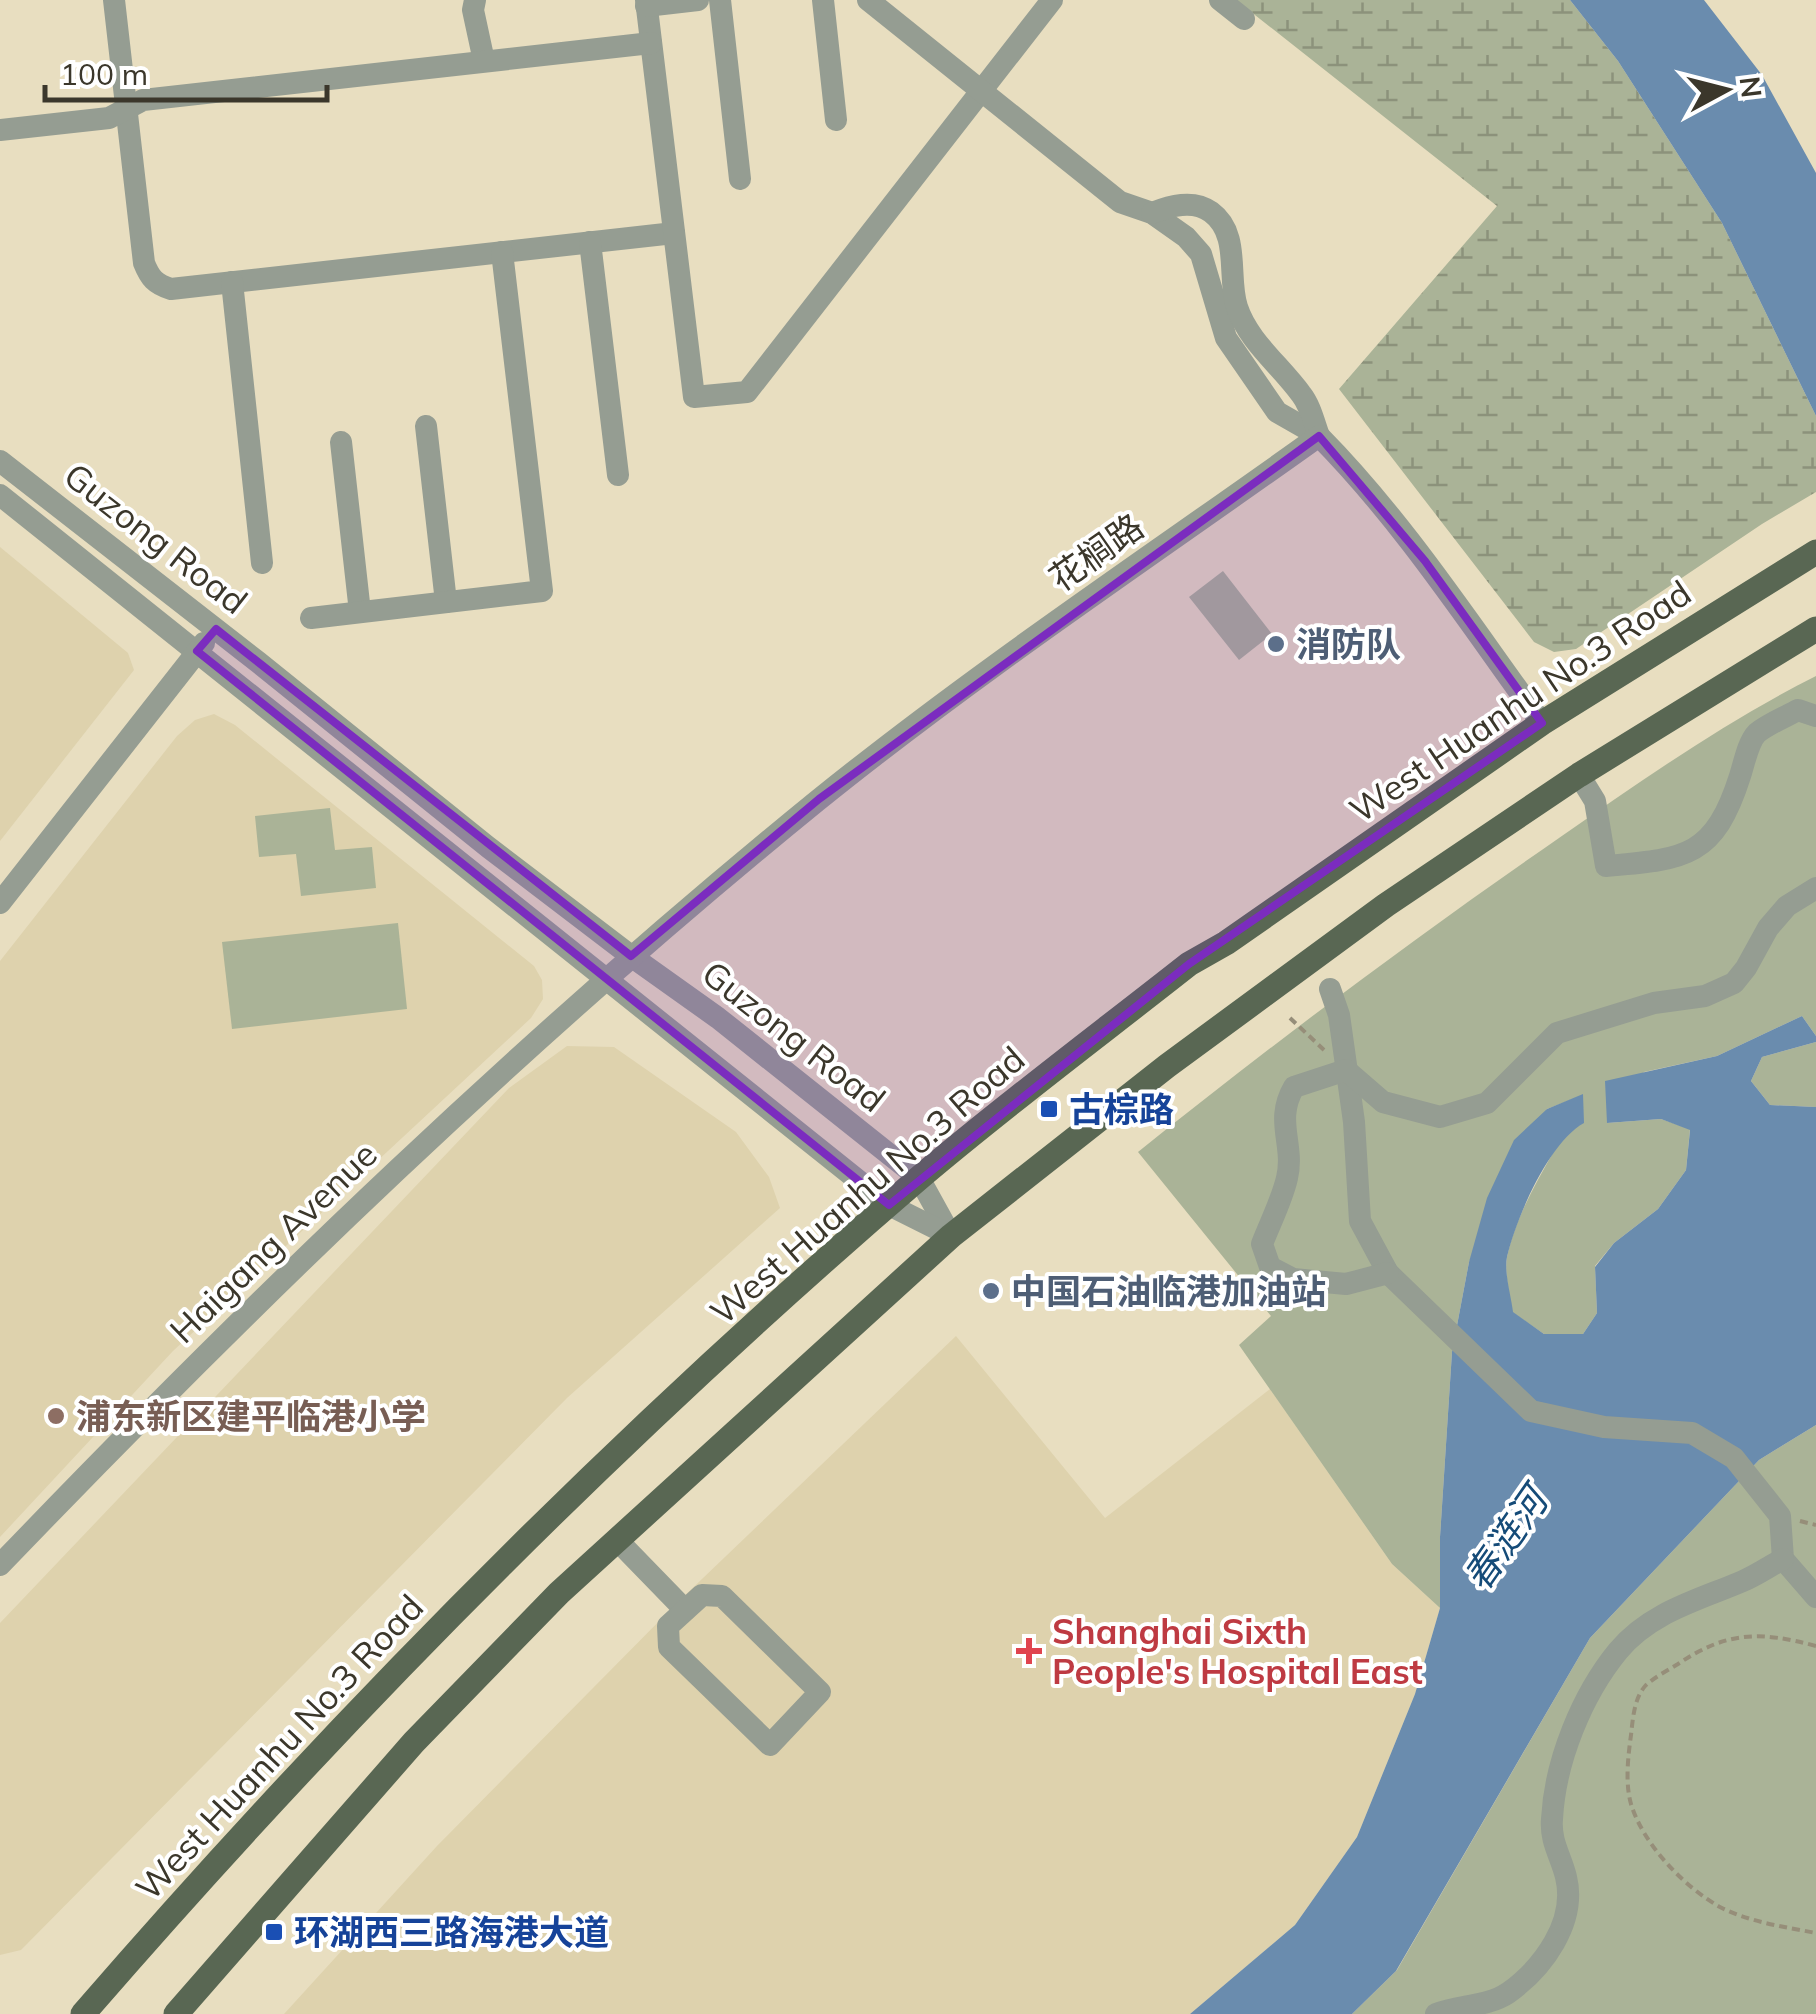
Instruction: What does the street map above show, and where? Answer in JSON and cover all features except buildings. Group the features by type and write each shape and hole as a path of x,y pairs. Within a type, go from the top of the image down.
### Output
{"main road":[{"name":"West Huanhu No.3 Road","path":"83,2014 311,1758 464,1600 680,1393 920,1178 1189,964 1226,943 1542,724 1816,552"},
{"path":"176,2014 414,1742 559,1593 952,1236 1198,1043 1386,905 1579,775 1816,629"}],"street":[{"path":"114,0 144,263 150,278 171,289 674,232"},
{"path":"474,0 484,61"},
{"path":"698,0 646,3 694,397 747,392 1052,0"},
{"path":"720,0 740,179"},
{"path":"823,0 836,120"},
{"path":"868,0 1120,202 1152,213 1186,237 1202,254 1226,338 1278,412 1320,436 1352,469 1542,724"},
{"path":"1220,0 1244,18"},
{"path":"0,130 109,118 143,100 651,42"},
{"path":"1152,213 1175,205 1193,206 1211,212 1224,229 1231,248 1235,303 1242,320 1304,397 1320,436"},
{"path":"590,242 618,475"},
{"path":"312,618 542,591 502,252"},
{"path":"232,282 262,564"},
{"path":"426,426 446,602"},
{"name":"花榈路","path":"604,979 820,799 1005,660 1320,436"},
{"path":"341,442 360,612"},
{"name":"Guzong Road","path":"0,461 920,1178 952,1236"},
{"name":"Guzong Road","path":"0,495 889,1205 952,1236"},
{"path":"0,902 216,629"},
{"path":"1579,775 1595,801 1606,866 1661,861 1685,854 1707,841 1721,824 1754,736 1798,710 1816,716"},
{"path":"1346,1070 1383,1102 1440,1117 1487,1104 1557,1033 1654,1004 1705,996 1734,982 1768,928 1787,906 1816,888"},
{"name":"Haigang Avenue","path":"0,1565 129,1430 290,1272 604,979"},
{"path":"1330,989 1346,1070 1360,1221 1394,1280 1531,1411 1604,1427 1692,1434 1734,1458 1780,1516 1782,1558 1816,1597"},
{"path":"1346,1070 1294,1087 1284,1104 1290,1158 1287,1179 1262,1244 1263,1255 1270,1267 1293,1279 1346,1284 1394,1280"},
{"path":"616,1540 685,1610"},
{"path":"1436,2014 1506,1994 1539,1965 1564,1926 1569,1895 1552,1842 1561,1765 1589,1691 1620,1648 1651,1620 1745,1580 1782,1558"},
{"path":"702,1596 722,1596 820,1692 770,1745 669,1648 668,1626 685,1610 702,1596"}],"path":[{"path":"1290,1018 1346,1070"},
{"path":"1816,1646 1751,1635 1727,1638 1699,1650 1646,1686 1635,1706 1628,1758 1630,1802 1641,1828 1675,1872 1719,1906 1750,1918 1816,1933"}],"highlighted area":[{"path":"1319,436 1425,561 1542,723 1189,964 889,1205 197,651 216,629 631,956 819,799"}],"shaded area":[{"path":"0,547 128,653 134,670 0,841"},
{"path":"214,714 235,725 534,966 542,980 543,999 531,1018 173,1351 0,1537 0,961 177,736 195,720"},
{"path":"567,1046 614,1047 736,1132 769,1177 780,1208 567,1398 21,1950 0,1955 0,1623 509,1088"},
{"name":"Shanghai Sixth People's Hospital East","path":"956,1336 1105,1518 1270,1389 1392,1564 1440,1608 1415,1694 1357,1837 1295,1925 1190,2014 284,2014 437,1846 679,1601"}],"green space":[{"path":"1236,0 1570,0 1618,61 1722,223 1816,416 1816,492 1576,649 1554,652 1534,642 1339,389 1497,206"},
{"path":"1223,571 1272,634 1239,660 1189,597"},
{"path":"1816,676 1816,1036 1802,1016 1717,1056 1644,1072 1607,1123 1661,1119 1690,1129 1686,1170 1658,1209 1614,1243 1595,1266 1597,1313 1583,1334 1544,1334 1512,1312 1506,1263 1513,1236 1530,1194 1583,1095 1547,1109 1469,1262 1452,1352 1440,1537 1440,1608 1392,1564 1239,1345 1271,1316 1138,1152 1346,991 1505,876 1684,752"},
{"path":"330,808 335,850 372,847 376,888 301,896 296,854 259,857 255,816"},
{"path":"398,923 407,1009 232,1029 222,942"},
{"path":"1816,1042 1816,1107 1770,1105 1751,1081 1762,1057"},
{"path":"1816,1425 1816,2014 1352,2014 1397,1970 1590,1638 1759,1460"}],"water":[{"path":"1570,0 1704,0 1762,75 1816,173 1816,416 1722,223 1618,61"},
{"name":"春涟河","path":"1802,1016 1816,1042 1762,1057 1751,1081 1770,1105 1816,1107 1816,1425 1759,1460 1590,1638 1396,1971 1352,2014 1190,2014 1295,1925 1357,1837 1415,1694 1440,1608 1440,1537 1452,1352 1469,1262 1487,1198 1514,1140 1547,1109 1583,1094 1584,1123 1558,1146 1536,1182 1506,1263 1513,1312 1544,1334 1583,1334 1597,1313 1595,1267 1614,1243 1658,1209 1686,1170 1690,1130 1661,1119 1607,1123 1605,1081 1717,1056"}],"place":[{"name":"消防队","path":"1276,644"},
{"name":"古棕路","path":"1049,1109"},
{"name":"中国石油临港加油站","path":"991,1291"},
{"name":"浦东新区建平临港小学","path":"56,1416"},
{"name":"Shanghai Sixth People's Hospital East","path":"1029,1651"},
{"name":"环湖西三路海港大道","path":"274,1932"}]}
